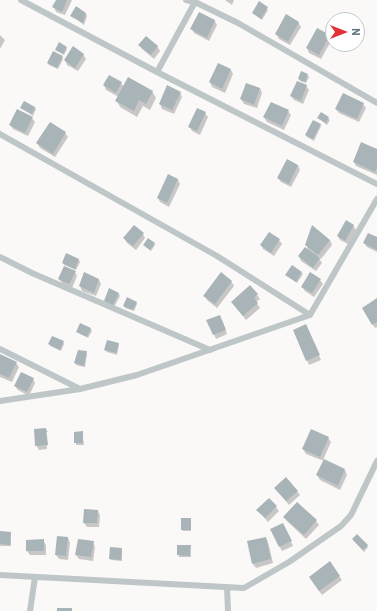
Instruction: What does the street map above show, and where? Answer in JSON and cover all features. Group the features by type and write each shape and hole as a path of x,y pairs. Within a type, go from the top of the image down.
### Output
{"lane":[{"path":"21,0 157,72 377,184"},
{"path":"186,0 195,2 238,24 377,103"},
{"path":"157,72 195,2"},
{"path":"0,134 217,256 310,315"},
{"path":"0,401 80,389 137,375 310,315 377,199"},
{"path":"0,257 32,273 210,350"},
{"path":"0,349 80,389"},
{"path":"0,575 244,588 289,562 341,526 351,515 377,461"},
{"path":"30,611 35,578"},
{"path":"228,587 228,611"}],"building":[{"path":"56,0 67,0 62,12 52,7"},
{"path":"259,1 268,7 261,19 252,13"},
{"path":"76,6 86,13 83,23 70,16"},
{"path":"199,12 215,20 207,38 190,29"},
{"path":"286,14 299,22 288,42 275,34"},
{"path":"317,28 325,32 325,44 319,55 306,48"},
{"path":"146,36 158,46 151,55 138,45"},
{"path":"59,42 67,47 63,54 55,50"},
{"path":"73,46 84,54 75,68 64,60"},
{"path":"53,51 63,56 57,68 47,63"},
{"path":"218,63 231,69 222,89 209,82"},
{"path":"301,71 308,74 305,82 298,79"},
{"path":"109,75 122,82 116,93 103,85"},
{"path":"128,77 153,91 146,104 139,100 134,111 115,101"},
{"path":"297,81 307,85 301,101 290,96"},
{"path":"246,83 260,88 254,105 240,99"},
{"path":"167,85 181,92 172,110 159,104"},
{"path":"343,93 364,103 357,119 335,109"},
{"path":"24,101 35,107 32,114 20,108"},
{"path":"271,102 289,110 282,126 263,117"},
{"path":"197,108 206,112 197,131 188,127"},
{"path":"17,109 33,117 25,133 9,125"},
{"path":"321,112 329,117 326,123 317,118"},
{"path":"313,120 321,124 313,139 305,135"},
{"path":"50,122 66,132 53,154 36,143"},
{"path":"361,142 377,149 377,168 375,172 353,162"},
{"path":"287,159 298,165 289,184 277,178"},
{"path":"168,174 178,179 167,203 157,198"},
{"path":"346,220 354,225 345,241 337,236"},
{"path":"134,225 144,233 133,246 123,238"},
{"path":"312,225 330,240 318,255 305,245"},
{"path":"269,232 280,239 271,253 260,245"},
{"path":"368,233 377,237 377,250 363,243"},
{"path":"148,238 155,243 150,250 143,245"},
{"path":"305,247 320,258 313,268 298,256"},
{"path":"66,253 79,259 75,269 62,263"},
{"path":"292,265 302,272 296,282 285,275"},
{"path":"64,266 76,271 69,284 58,279"},
{"path":"84,272 99,279 94,293 79,286"},
{"path":"221,272 232,281 215,304 203,296"},
{"path":"310,272 321,279 312,293 301,287"},
{"path":"250,285 258,294 254,298 258,303 243,316 231,302"},
{"path":"109,288 119,293 113,306 104,301"},
{"path":"127,297 137,302 133,310 123,306"},
{"path":"377,298 377,322 372,325 362,308"},
{"path":"220,315 226,330 213,335 206,320"},
{"path":"80,323 91,328 87,337 76,332"},
{"path":"306,324 320,355 306,361 293,330"},
{"path":"52,336 64,341 60,350 48,344"},
{"path":"107,340 119,343 116,353 104,350"},
{"path":"78,350 87,351 84,366 74,363"},
{"path":"0,354 17,362 9,378 0,374"},
{"path":"21,372 34,378 27,392 14,386"},
{"path":"46,428 48,445 35,446 34,429"},
{"path":"311,429 329,437 320,457 302,449"},
{"path":"83,431 83,443 74,443 74,432"},
{"path":"324,459 345,469 338,486 316,475"},
{"path":"286,477 298,491 286,501 274,488"},
{"path":"269,498 277,506 265,518 256,510"},
{"path":"297,502 317,520 304,535 283,517"},
{"path":"84,509 98,510 97,523 83,523"},
{"path":"181,518 191,518 191,530 181,530"},
{"path":"283,523 292,541 279,547 270,529"},
{"path":"0,531 11,532 10,545 0,544"},
{"path":"357,534 368,545 363,550 352,539"},
{"path":"57,536 68,537 66,556 55,555"},
{"path":"266,537 271,559 252,564 247,541"},
{"path":"44,539 44,551 26,551 26,540"},
{"path":"78,539 94,541 91,557 75,555"},
{"path":"177,545 191,545 190,556 177,555"},
{"path":"110,547 122,548 121,560 109,559"},
{"path":"330,561 340,576 319,591 309,577"},
{"path":"57,608 72,608 72,611 57,611"}]}
